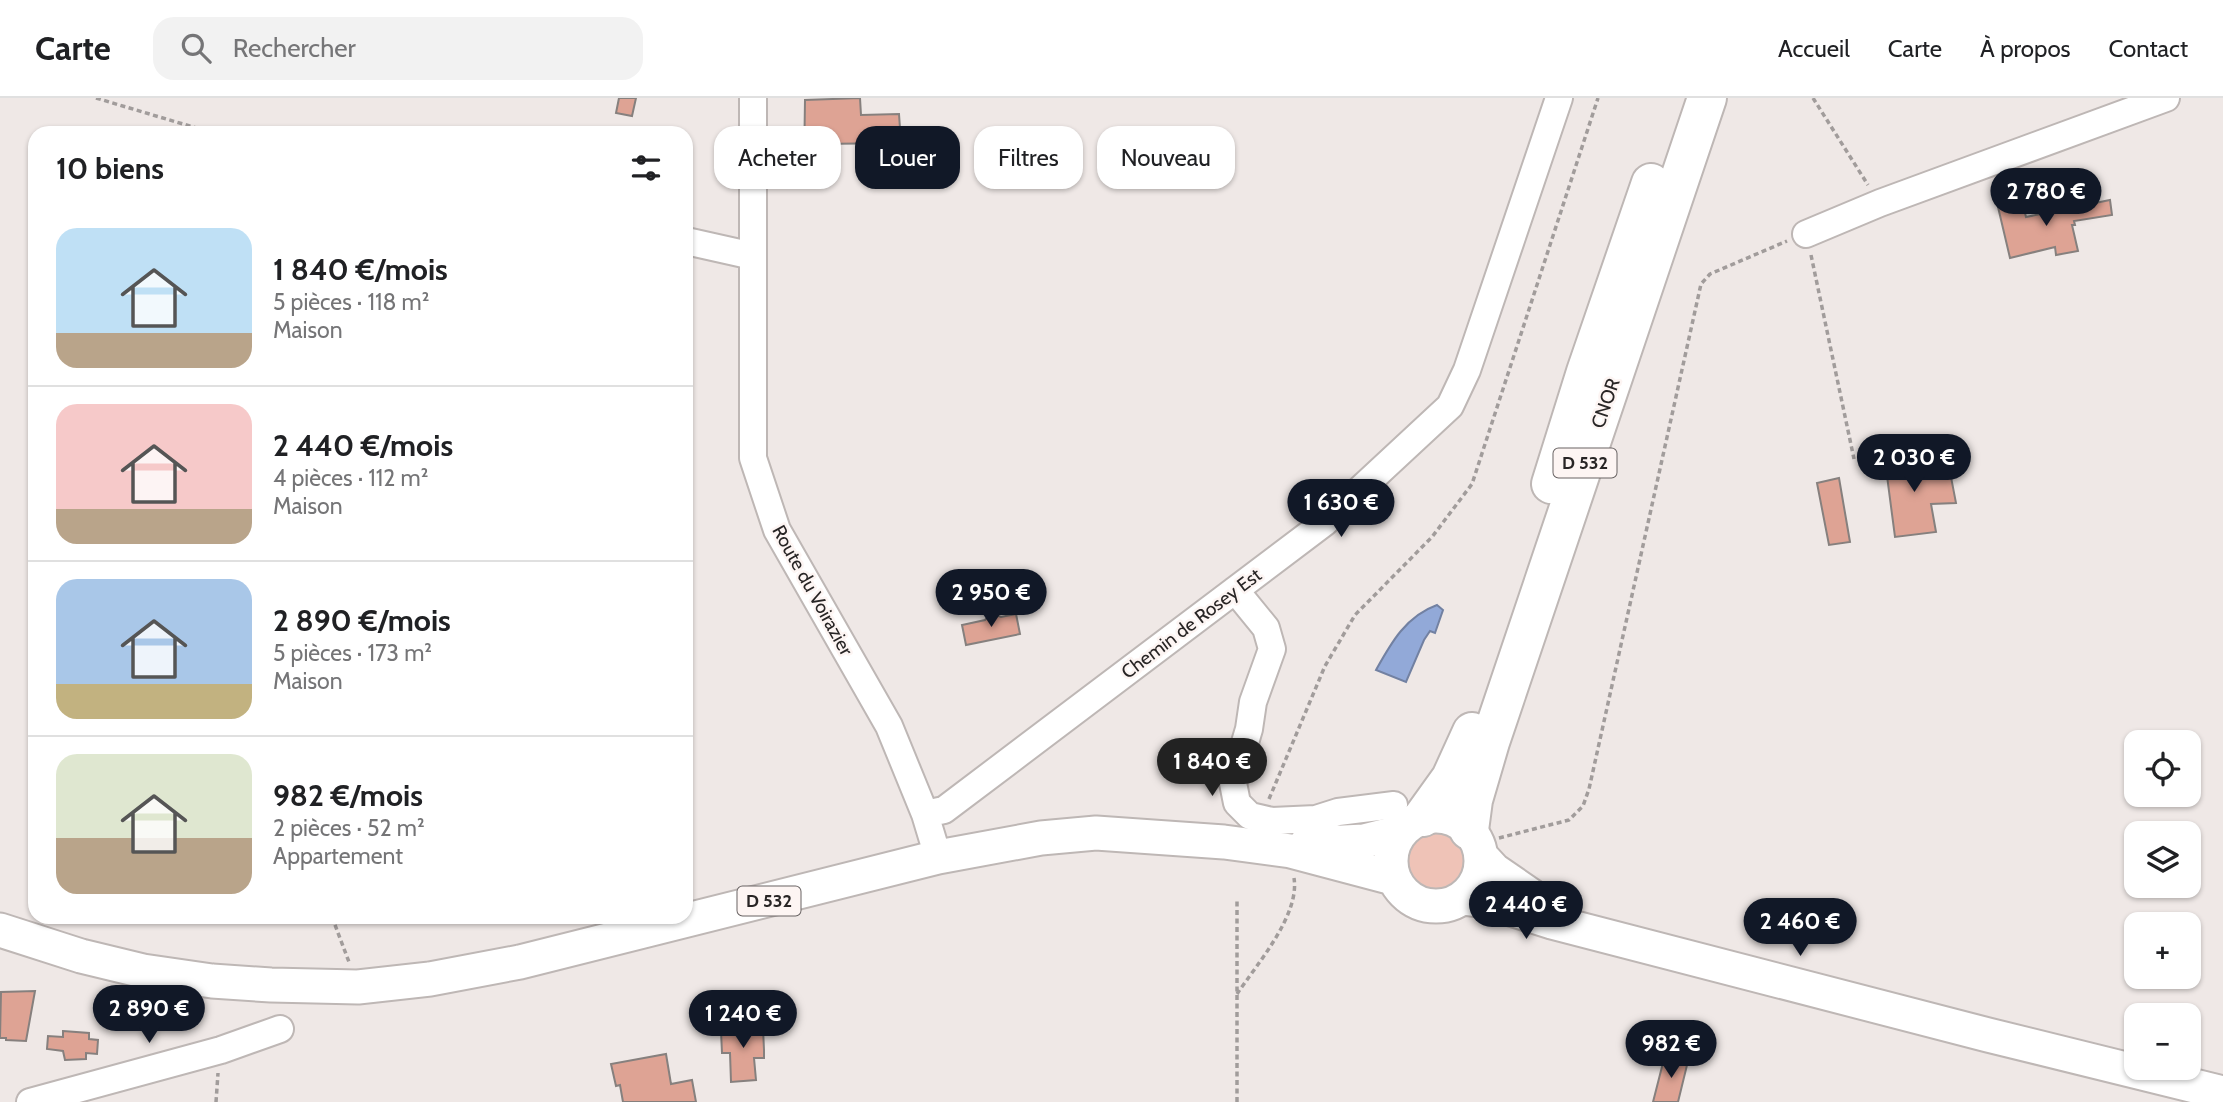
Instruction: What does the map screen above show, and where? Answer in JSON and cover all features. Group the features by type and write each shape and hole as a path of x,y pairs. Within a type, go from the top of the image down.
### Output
{"highway":[{"name":"CNOR","path":"1406,818 1451,778 1471,736 1586,372 1680,98"},
{"name":"CNOR","path":"1476,843 1472,800 1707,98"}],"main road":[{"path":"1476,843 1480,873 1473,887 1462,898 1440,906 1425,905 1412,900 1401,891 1393,878 1390,862 1392,846 1406,818 1440,816 1456,820 1476,843 1494,870 1550,909 1598,934"},
{"name":"D 532","path":"1279,849 1364,841 1406,818"},
{"name":"D 532","path":"693,919 938,857 1041,838 1096,833 1156,835 1279,849 1393,878"},
{"path":"1462,898 1486,901 1598,934 2223,1093"},
{"name":"D 532","path":"0,930 81,956 143,971 235,983 358,987 430,979 520,962 671,924"},
{"path":"1988,1035 2082,1070 2187,1102"}],"street":[{"name":"Route du Voirazier","path":"753,98 753,458 777,530 889,726 925,814 938,857"},
{"name":"Chemin de Rosey Est","path":"925,814 944,810 1324,523 1450,406 1467,370 1559,98"},
{"path":"1807,234 1880,203 2166,98"},
{"path":"693,243 753,256"},
{"path":"1236,590 1266,628 1272,649 1252,702 1249,729 1233,783 1237,803 1250,816 1272,821 1316,819 1338,812 1406,818"},
{"path":"30,1102 220,1050 280,1029"}],"path":[{"path":"96,98 190,126"},
{"path":"1267,803 1325,666 1355,615 1432,537 1472,484 1598,98"},
{"path":"1813,98 1880,203"},
{"path":"1476,843 1569,820 1583,806 1589,789 1701,284 1710,274 1807,234 1854,458"},
{"path":"1236,995 1288,917 1295,884 1279,849"},
{"path":"1237,898 1237,1102"},
{"path":"335,924 358,987"}],"shaded area":[{"path":"1430,833 1442,833 1461,846 1466,863 1464,875 1453,888 1442,893 1430,893 1411,880 1406,869 1406,857 1419,838"}],"water":[{"path":"1437,605 1443,610 1435,633 1430,631 1424,640 1406,682 1376,670 1408,623"}],"building":[{"path":"619,98 636,98 632,116 616,113"},
{"path":"860,98 861,115 899,114 900,126 855,126 855,144 841,144 841,126 805,126 805,100"},
{"path":"2110,200 2112,215 2074,221 2075,225 2072,225 2078,251 2056,255 2055,247 2010,258 1998,207 2022,201 2026,217"},
{"path":"1919,449 1922,477 1951,477 1956,503 1931,504 1936,532 1895,537 1884,453"},
{"path":"1839,478 1850,542 1829,545 1817,483"},
{"path":"991,613 1001,617 1016,614 1020,634 966,645 962,625 985,620"},
{"path":"35,991 26,1041 0,1038 1,992"},
{"path":"753,1024 753,1028 763,1028 764,1058 754,1058 756,1080 731,1082 730,1053 722,1053 721,1031 732,1030 731,1025"},
{"path":"63,1031 89,1033 89,1039 98,1040 97,1054 86,1053 86,1059 65,1060 63,1051 47,1049 48,1036 63,1037"},
{"path":"666,1054 671,1084 692,1080 696,1102 623,1102 620,1085 616,1086 611,1064"},
{"path":"1665,1055 1688,1061 1678,1102 1653,1102"}]}
